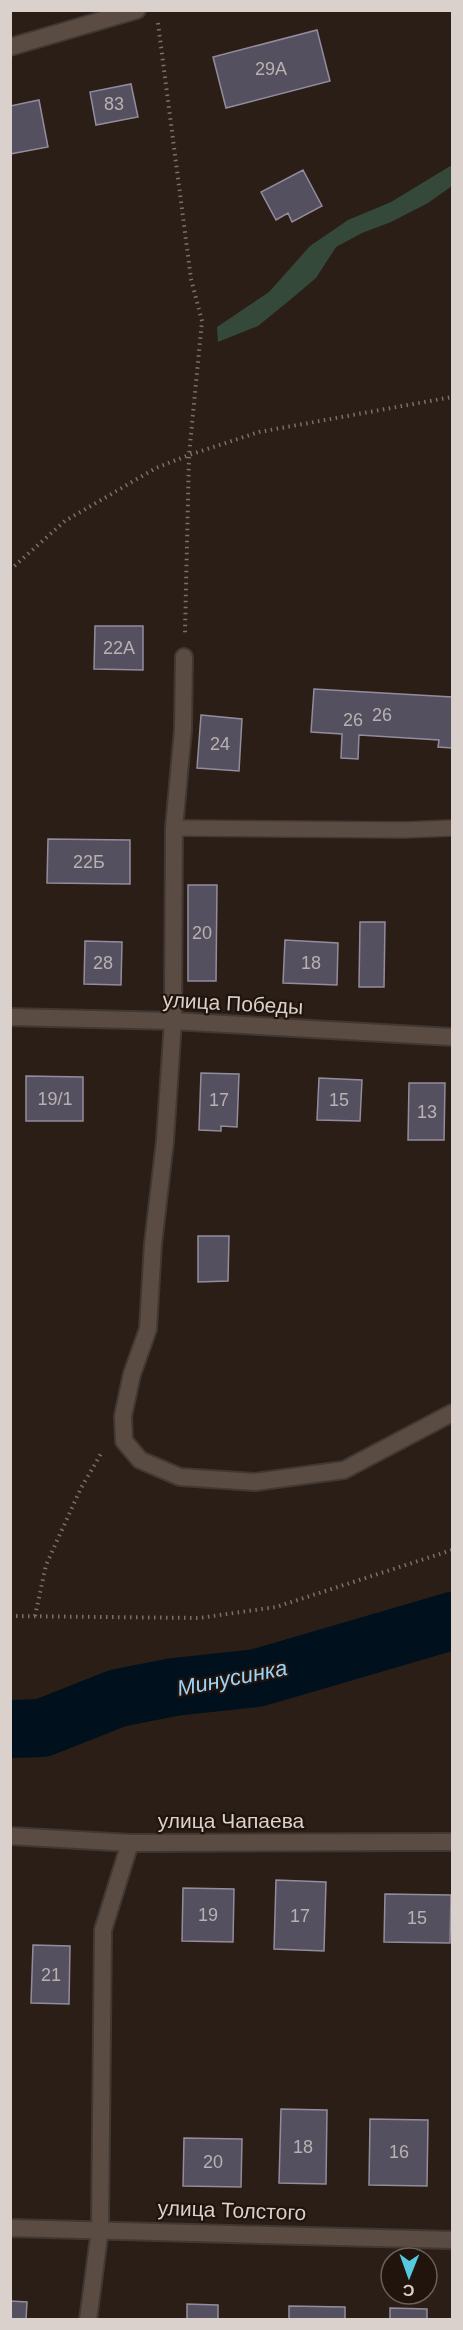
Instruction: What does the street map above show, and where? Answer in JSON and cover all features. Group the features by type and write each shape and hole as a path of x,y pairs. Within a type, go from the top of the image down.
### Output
{"street":[{"path":"10,47 137,10"},
{"path":"184,657 183,730 174,828 173,1022 165,1141 153,1244 148,1329 132,1374 123,1416 124,1441 140,1460 180,1477 255,1482 344,1470 453,1413"},
{"name":"улица Победы","path":"10,1017 173,1022 453,1037"},
{"name":"улица Чапаева","path":"10,1836 130,1843 453,1842"},
{"path":"88,2319 100,2229 104,1930 130,1843"},
{"name":"улица Толстого","path":"10,2228 453,2240"}],"lane":[{"path":"174,828 404,830 453,828"}],"path":[{"path":"158,22 190,279 202,321 189,455 184,657"},
{"path":"10,570 65,522 156,468 189,455 259,432 453,397"},
{"path":"35,1617 46,1565 81,1488 123,1416"},
{"path":"10,1616 199,1618 276,1607 453,1550"}],"green space":[{"path":"452,165 452,186 428,203 336,247 316,278 258,326 218,342 217,327 269,292 310,246 348,220 391,202"}],"building":[{"path":"317,30 330,81 226,108 213,57"},
{"path":"131,84 138,117 96,125 90,92"},
{"path":"39,100 48,147 10,154 10,106"},
{"path":"303,170 322,206 292,222 288,213 276,220 261,192"},
{"path":"95,626 143,626 143,670 94,669"},
{"path":"314,689 452,697 452,748 438,747 439,740 359,735 358,759 341,758 342,734 311,732"},
{"path":"201,715 242,719 239,771 197,768"},
{"path":"48,839 130,840 130,884 47,883"},
{"path":"188,885 217,885 216,981 188,981"},
{"path":"360,922 385,922 384,987 359,987"},
{"path":"285,940 338,943 337,985 283,983"},
{"path":"85,941 122,942 121,985 84,984"},
{"path":"201,1073 239,1074 237,1127 221,1126 221,1131 199,1130"},
{"path":"26,1076 83,1077 83,1121 26,1121"},
{"path":"319,1078 362,1080 360,1121 317,1120"},
{"path":"409,1083 445,1083 444,1140 408,1140"},
{"path":"198,1236 229,1236 228,1281 198,1282"},
{"path":"276,1880 326,1882 324,1951 274,1949"},
{"path":"183,1888 234,1889 233,1942 182,1941"},
{"path":"385,1894 451,1895 450,1943 384,1942"},
{"path":"33,1945 70,1946 69,2004 31,2003"},
{"path":"281,2109 327,2110 326,2184 279,2183"},
{"path":"370,2119 428,2120 427,2186 369,2185"},
{"path":"184,2138 242,2139 241,2187 183,2186"},
{"path":"10,2301 27,2302 26,2320 10,2320"},
{"path":"187,2304 218,2305 218,2320 187,2320"},
{"path":"289,2306 345,2307 345,2320 289,2320"},
{"path":"390,2308 427,2309 427,2320 390,2320"}],"waterway":[{"name":"Минусинка","path":"10,1729 42,1728 118,1698 174,1687 257,1678 452,1621"}]}
